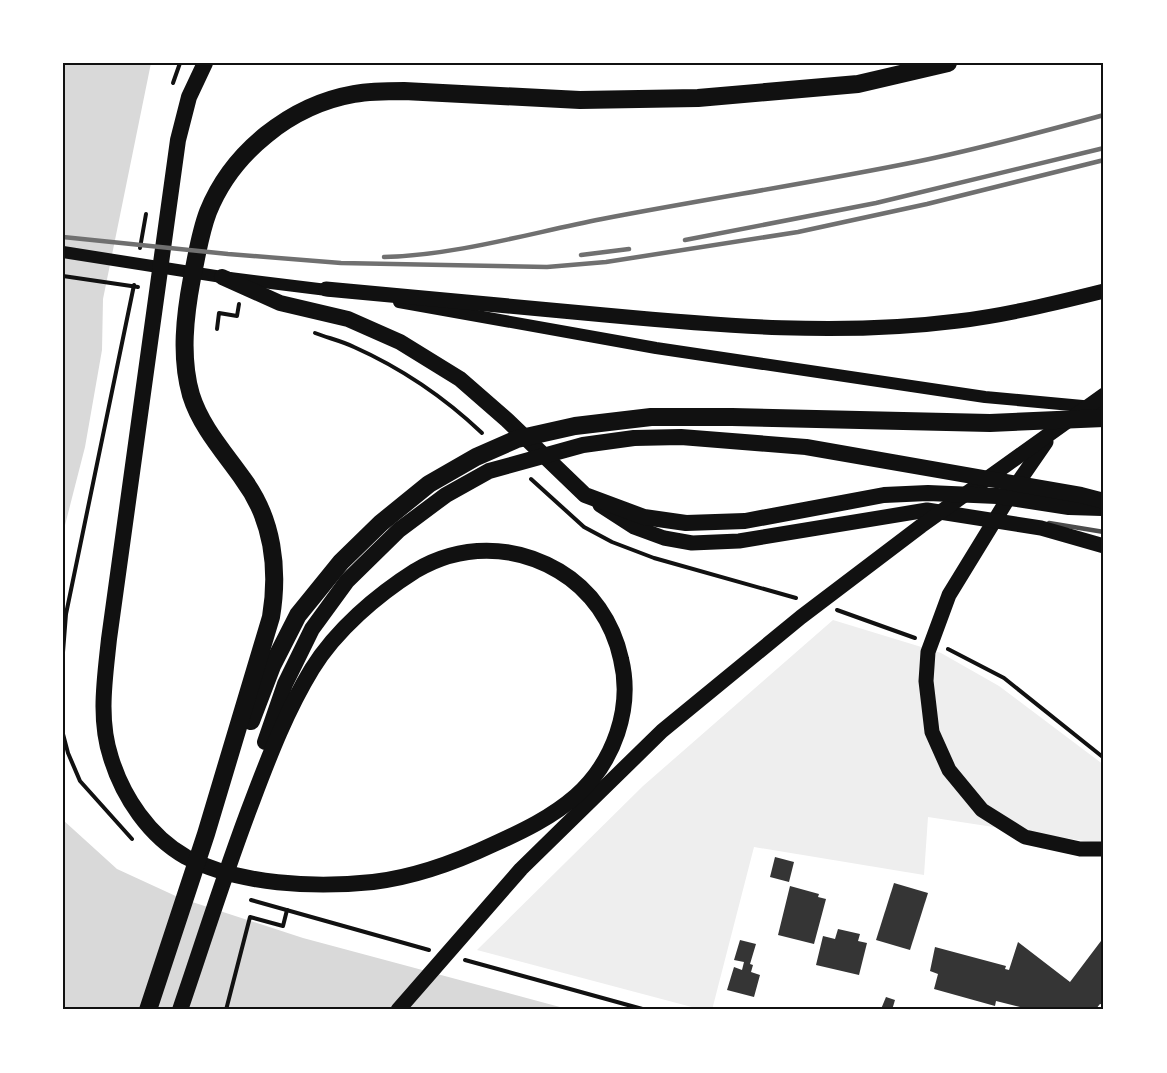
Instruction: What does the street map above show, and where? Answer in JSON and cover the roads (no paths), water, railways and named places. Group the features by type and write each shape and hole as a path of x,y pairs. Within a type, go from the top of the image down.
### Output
{"highway":[{"path":"180,1010 239,835 276,737 313,668 344,630 404,578 446,556 471,551 511,552 531,558 565,574 579,585 600,609 618,646 626,682 621,719 612,746 595,775 576,796 557,811 527,829 469,856 404,876 357,883 318,885 255,879 233,874 186,856 171,846 154,831 127,797 110,755 104,718 103,696 109,639 178,140 189,97 206,63"},
{"path":"148,1010 206,834 271,617 274,597 273,555 263,515 245,482 204,425 187,377 185,360 186,309 201,231 219,189 247,152 282,122 328,100 353,94 404,91 580,100 698,98 858,84 948,63"},
{"path":"222,277 280,303 348,319 400,342 460,379 507,420 585,495 645,517 686,523 745,521 884,495 928,493 997,496 1069,507 1104,508"},
{"path":"206,834 272,666 298,615 341,562 381,522 429,484 476,458 517,440 575,426 651,417 755,417 990,423 1104,418"},
{"path":"239,835 262,750 285,684 312,629 347,581 399,530 446,495 489,471 583,446 634,438 681,437 806,447 1070,493 1104,501"}],"main road":[{"path":"63,252 222,277 326,289 749,327 831,329 958,321 1043,306 1104,291"},
{"path":"326,289 668,350 985,397 1104,408"},
{"path":"398,1010 521,869 662,731 801,617 921,526 1104,395"},
{"path":"1053,432 1017,484 949,595 928,652 926,681 932,732 949,770 982,810 1025,837 1080,849 1104,849"},
{"path":"585,495 634,526 664,537 692,543 739,541 927,510 1041,528 1104,546"}],"lane":[{"path":"927,510 1104,532"}],"railway":[{"path":"384,257 467,248 602,219 915,162 1104,115"},
{"path":"685,240 876,203 1104,148"},
{"path":"63,237 341,263 547,267 606,262 798,232 927,204 1104,160"},
{"path":"581,255 629,249"}]}
